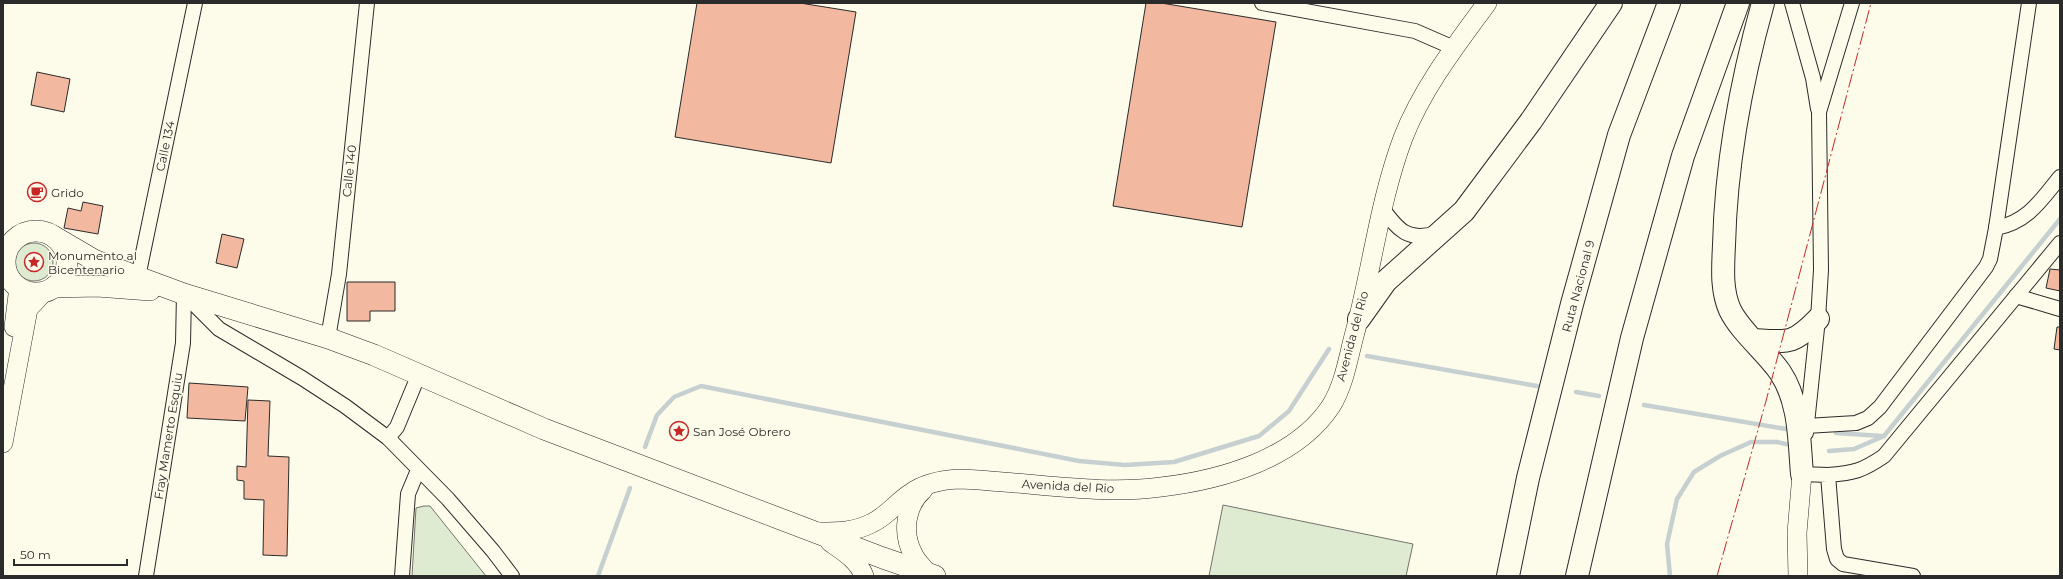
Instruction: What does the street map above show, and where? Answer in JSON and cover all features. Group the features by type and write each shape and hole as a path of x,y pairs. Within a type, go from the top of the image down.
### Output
{"highway":[{"path":"1359,319 1386,281 1464,211 1531,121 1611,3"},
{"name":"Ruta Nacional 9","path":"1508,576 1532,463 1572,304 1619,134 1669,3"},
{"path":"1577,576 1634,330 1683,156 1738,3"},
{"path":"1763,3 1751,48 1735,124 1724,233 1724,294 1731,312 1779,371 1789,388 1796,410 1802,474"},
{"path":"1753,340 1791,340 1803,335 1818,319"}],"main road":[{"path":"3,237 34,231 44,232 54,236 135,282 184,294 328,338 419,374 544,429 925,575"},
{"path":"24,234 15,239 9,248 6,258 6,268 11,280 35,293 49,289 135,282"},
{"path":"49,289 66,271 67,261 61,243 54,236"}],"street":[{"name":"Calle 134","path":"135,282 195,3"},
{"name":"Calle 140","path":"328,338 339,274 367,3"},
{"path":"1262,3 1415,31 1454,48"},
{"name":"Avenida del Rio","path":"815,532 857,530 883,517 911,492 934,482 959,479 1081,488 1132,489 1190,483 1253,465 1284,450 1309,432 1331,405 1344,375 1359,319 1382,208 1404,137 1414,113 1454,48 1487,3"},
{"path":"1792,3 1813,78 1819,112 1821,270 1818,319 1806,426 1797,533 1798,576"},
{"path":"1819,112 1852,3"},
{"path":"1806,426 1856,423 1868,418 1880,407 1986,267 1990,259 1996,228 2029,3"},
{"path":"1996,228 2004,227 2032,212 2060,177"},
{"path":"1382,208 1393,224 1408,235 1424,237 1442,231"},
{"path":"1802,474 1828,475 1850,473 1865,469 1884,456 2060,243"},
{"path":"3,443 16,345 18,305 11,280"},
{"path":"3,381 28,309 34,301 49,289"},
{"path":"184,294 219,329 302,378 345,406 388,438 448,499 493,551 512,576"},
{"name":"Fray Mamerto Esquiu","path":"146,576 183,343 184,294"},
{"path":"2016,296 2060,309"},
{"path":"388,438 397,427 419,374"},
{"path":"402,576 408,494 418,470"},
{"path":"1828,475 1834,549 1837,559 1843,564 1913,576"},
{"path":"925,575 913,555 907,541 907,516 919,494 934,482"},
{"path":"815,532 851,557 861,568 864,576"}],"green space":[{"path":"30,243 38,243 48,248 52,255 52,269 48,276 38,281 30,281 20,276 18,273 15,266 15,258 20,248 23,246"},
{"path":"1223,505 1413,544 1406,576 1209,576"},
{"path":"430,506 486,576 412,576 416,508"}],"building":[{"path":"697,3 800,3 856,12 831,163 675,137"},
{"path":"1146,3 1161,3 1276,22 1242,227 1113,206"},
{"path":"37,72 70,79 64,112 31,105"},
{"path":"83,202 103,206 98,234 64,228 68,208 81,211"},
{"path":"222,234 244,239 237,268 216,263"},
{"path":"2050,269 2060,270 2060,291 2046,288"},
{"path":"347,282 395,282 395,311 370,311 370,321 347,321"},
{"path":"2057,327 2060,327 2060,350 2054,349"},
{"path":"189,383 248,387 245,421 187,418"},
{"path":"248,400 270,401 268,456 289,457 287,556 263,555 264,500 244,499 244,481 237,480 237,466 246,467"}],"waterway":[{"path":"1829,451 1854,449 1884,436 2060,219"},
{"path":"645,447 657,415 674,397 701,386 1079,461 1125,465 1174,462 1259,436 1289,411 1329,349"},
{"path":"1367,356 1537,386"},
{"path":"1576,392 1599,396"},
{"path":"1644,405 1792,430"},
{"path":"1836,433 1882,436"},
{"path":"1670,576 1667,544 1677,499 1694,472 1720,456 1751,442 1777,442 1794,446"},
{"path":"598,576 630,488"}],"power":[{"path":"1717,576 1766,401 1871,3"}],"place":[{"name":"Grido","path":"37,192"},
{"name":"Monumento al Bicentenario","path":"34,262"},
{"name":"San José Obrero","path":"679,431"}]}
